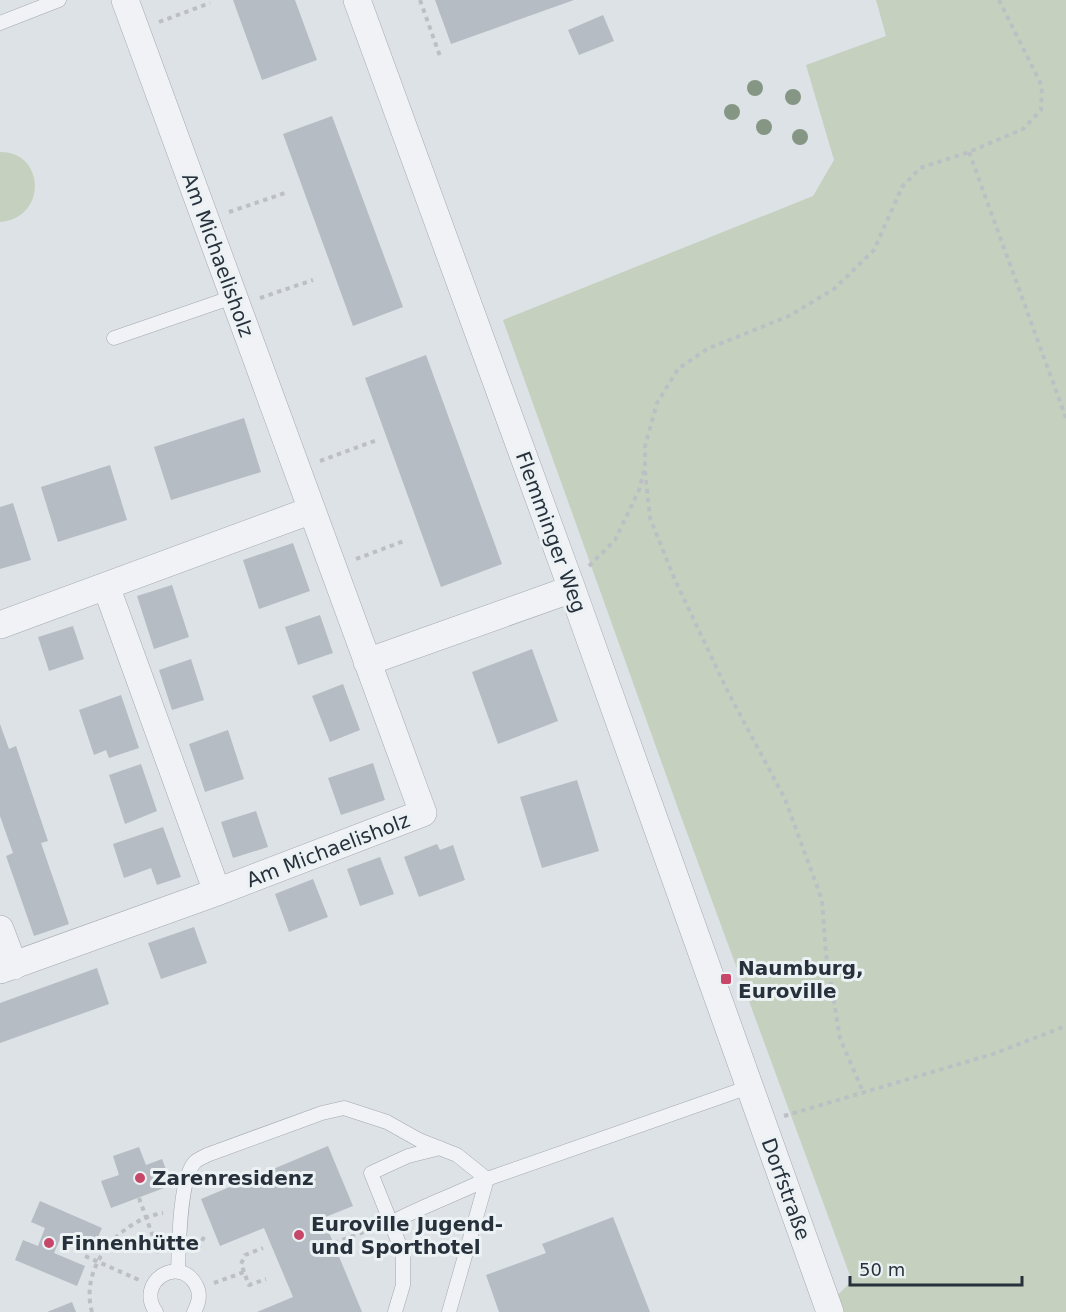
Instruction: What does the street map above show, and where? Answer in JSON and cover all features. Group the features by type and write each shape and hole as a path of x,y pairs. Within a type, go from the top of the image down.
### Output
{"street":[{"name":"Am Michaelisholz","path":"0,929 7,968 423,813 124,0"},
{"name":"Flemminger Weg","path":"357,0 578,580 746,1076"},
{"path":"0,625 312,510"},
{"path":"367,662 578,580"},
{"path":"106,586 216,892"},
{"name":"Dorfstraße","path":"746,1076 830,1312"}],"lane":[{"path":"0,22 59,0"},
{"path":"114,338 235,301"},
{"path":"391,1223 487,1179 746,1076"},
{"path":"172,1272 187,1178 195,1162 207,1155 322,1113 344,1108 387,1122 419,1140 457,1155 487,1179"},
{"path":"395,1312 403,1285 403,1254 371,1173 408,1156 440,1148"},
{"path":"449,1312 487,1179"},
{"path":"156,1312 150,1299 152,1286 159,1277 172,1272 189,1276 198,1289 198,1305 194,1312"}],"path":[{"path":"420,0 441,59"},
{"path":"863,1092 840,1038 826,954 822,900 785,799 728,692 670,569 650,518 645,446 657,403 678,369 707,349 789,316 834,289 874,250 902,188 920,168 969,152 1023,129 1041,110 1042,86 999,0"},
{"path":"136,31 210,3"},
{"path":"969,152 1066,418"},
{"path":"206,220 285,194"},
{"path":"235,301 313,280"},
{"path":"297,470 376,440"},
{"path":"578,580 615,540 639,490 645,466"},
{"path":"333,568 404,541"},
{"path":"779,1118 993,1054 1066,1026"},
{"path":"139,1198 172,1272"},
{"path":"92,1312 91,1290 98,1262 112,1240 126,1228 147,1217 182,1211"},
{"path":"334,1243 391,1223"},
{"path":"263,1248 245,1255 241,1264 249,1285 266,1279"},
{"path":"85,1256 152,1286"},
{"path":"198,1289 244,1272"}],"green space":[{"path":"876,0 1066,0 1066,1312 820,1312 852,1281 679,811 503,320 813,196 834,160 806,65 886,36"},
{"path":"0,152 15,155 26,162 35,185 33,198 27,209 16,218 0,222"}],"building":[{"path":"233,0 295,0 317,60 262,80"},
{"path":"435,0 574,0 451,44"},
{"path":"603,15 614,41 579,55 568,30"},
{"path":"332,116 403,307 353,326 283,134"},
{"path":"426,355 502,564 441,587 365,378"},
{"path":"244,418 261,472 171,500 154,447"},
{"path":"110,465 127,520 58,542 41,487"},
{"path":"13,503 31,560 0,569 0,507"},
{"path":"293,543 310,591 259,609 243,560"},
{"path":"172,585 189,637 154,649 137,596"},
{"path":"320,615 333,653 298,665 285,627"},
{"path":"73,626 84,659 49,671 38,637"},
{"path":"532,649 558,721 498,744 472,672"},
{"path":"191,659 204,700 172,710 159,670"},
{"path":"343,684 360,730 330,742 312,696"},
{"path":"121,695 139,748 109,758 106,750 94,755 79,710"},
{"path":"0,724 9,749 16,746 48,841 41,843 69,924 34,936 6,856 13,853 0,816"},
{"path":"228,730 244,779 205,792 189,744"},
{"path":"373,763 385,800 341,815 328,778"},
{"path":"141,764 157,811 125,824 109,775"},
{"path":"577,780 599,851 542,868 520,797"},
{"path":"256,811 268,847 233,858 221,822"},
{"path":"163,827 181,877 157,885 151,868 124,878 113,844"},
{"path":"437,844 440,850 453,845 465,880 419,897 404,857"},
{"path":"380,857 394,894 360,906 347,869"},
{"path":"313,879 328,917 289,932 275,894"},
{"path":"194,927 207,963 161,979 148,943"},
{"path":"97,968 109,1004 0,1043 0,1003"},
{"name":"Euroville Jugend- und Sporthotel","path":"328,1146 353,1206 323,1218 362,1312 257,1312 293,1297 264,1228 220,1246 201,1199"},
{"name":"Zarenresidenz","path":"139,1147 146,1165 162,1159 172,1185 111,1208 101,1181 119,1175 113,1156"},
{"name":"Finnenhütte","path":"40,1201 102,1228 93,1248 62,1235 54,1253 85,1266 77,1286 15,1260 23,1240 38,1246 45,1228 31,1222"},
{"path":"613,1217 650,1312 499,1312 486,1275 546,1253 542,1244"},
{"path":"72,1302 76,1312 47,1312"}],"place":[{"name":"Naumburg, Euroville","path":"726,979"},
{"name":"Zarenresidenz","path":"140,1178"},
{"name":"Euroville Jugend- und Sporthotel","path":"299,1235"},
{"name":"Finnenhütte","path":"49,1243"}]}
